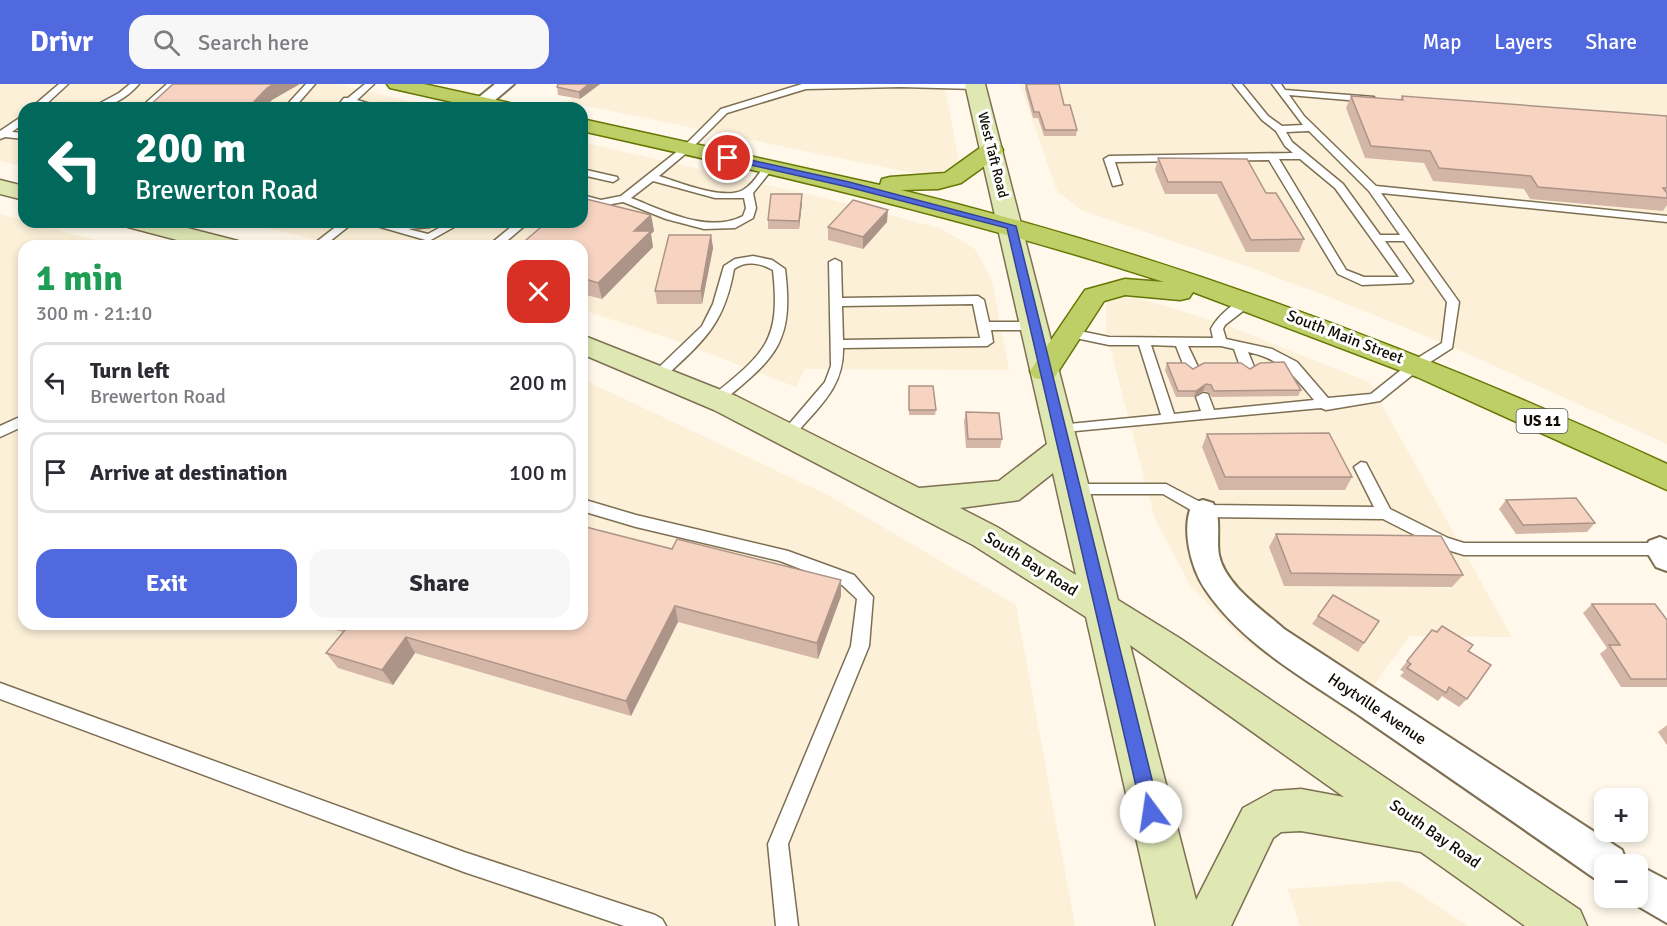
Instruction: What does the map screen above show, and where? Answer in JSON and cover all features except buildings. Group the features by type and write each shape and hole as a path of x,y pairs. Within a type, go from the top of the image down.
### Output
{"main road":[{"path":"397,84 482,102"},
{"name":"West Taft Road","path":"975,85 1075,489 1101,608 1179,926"},
{"name":"US 11","path":"588,126 849,185 1011,226"},
{"path":"849,185 946,180 953,178 992,150"},
{"path":"0,187 18,192"},
{"name":"South Main Street","path":"1011,226 1323,327 1416,365 1667,478"},
{"path":"165,228 208,240"},
{"path":"1044,371 1094,296 1113,288 1152,288 1244,300"},
{"name":"South Bay Road","path":"588,346 660,374 789,433 985,536 1168,650 1434,833 1564,926"},
{"path":"920,500 1007,492 1061,439"},
{"path":"1207,926 1258,823 1275,812 1301,810 1434,833"}],"street":[{"path":"482,102 506,84"},
{"name":"Hoytville Avenue","path":"1203,511 1204,556 1209,570 1238,606 1273,639 1594,855"},
{"path":"1648,891 1667,903"}],"lane":[{"path":"43,102 64,84"},
{"path":"108,102 122,95 135,84"},
{"path":"152,102 172,84"},
{"path":"294,102 310,84"},
{"path":"347,102 370,84"},
{"path":"1238,84 1265,118 1280,129 1288,144 1339,186 1407,281 1362,281 1342,272 1272,156"},
{"path":"588,200 602,203 624,199 687,148 724,111 782,89 805,86 975,85"},
{"path":"1279,88 1387,101"},
{"path":"1061,439 1263,403 1326,405 1375,398 1416,365 1448,345 1454,302 1373,189 1311,128 1279,88"},
{"path":"2,135 18,123"},
{"path":"1280,129 1311,128"},
{"path":"2,135 18,136"},
{"path":"1117,184 1109,159 1303,156"},
{"path":"651,177 729,197 748,192 769,167"},
{"path":"588,173 613,179"},
{"path":"1373,189 1667,219"},
{"path":"624,199 679,219 716,227 732,227 748,218 751,208 748,192"},
{"path":"324,240 341,228"},
{"path":"394,228 429,238 447,228"},
{"path":"502,240 516,228"},
{"path":"1377,238 1408,238"},
{"path":"660,374 703,334 713,321 721,308 728,268 732,263 742,260 772,264 779,269 781,284 780,330 772,349 717,399"},
{"path":"789,433 831,383 837,366 835,262"},
{"path":"837,302 978,300 987,342 838,344"},
{"path":"1221,342 1217,329 1220,323 1244,300"},
{"path":"984,326 1034,326"},
{"path":"1070,333 1109,341 1221,342 1267,352 1292,365 1326,405"},
{"path":"1180,341 1192,369"},
{"path":"1144,342 1169,418"},
{"path":"1239,346 1248,369"},
{"path":"1203,397 1209,414"},
{"path":"0,432 18,423"},
{"path":"1361,467 1384,513"},
{"path":"1075,489 1166,489 1203,511 1384,513 1443,543 1464,549 1663,554"},
{"path":"588,507 636,521 782,555 848,580 865,597 860,646 778,844 787,926"},
{"path":"0,691 464,862 655,926"}],"shaded area":[{"path":"0,84 338,84 413,102 18,102 18,166 0,161"},
{"path":"590,84 944,84 959,161 948,169 930,174 907,172 588,106 588,102 567,102"},
{"path":"1020,84 1667,84 1667,444 1459,350 1350,305 1246,266 1081,210 1057,191"},
{"path":"588,143 837,201 939,228 976,250 992,281 1009,370 805,369 796,387 674,340 588,312 588,240 318,240 268,228 588,228"},
{"path":"0,214 18,219 18,228 51,228 95,240 18,240 18,630 588,630 588,382 828,495 1016,605 1075,926 0,926"},
{"path":"1121,297 1138,298 1221,323 1369,382 1512,637 1410,636 1352,715 1241,638 1190,585 1155,519 1106,332 1106,303"},
{"path":"1400,881 1468,926 1300,926 1288,889"}],"route":[{"path":"728,158 849,185 1011,226 1151,812"}]}
